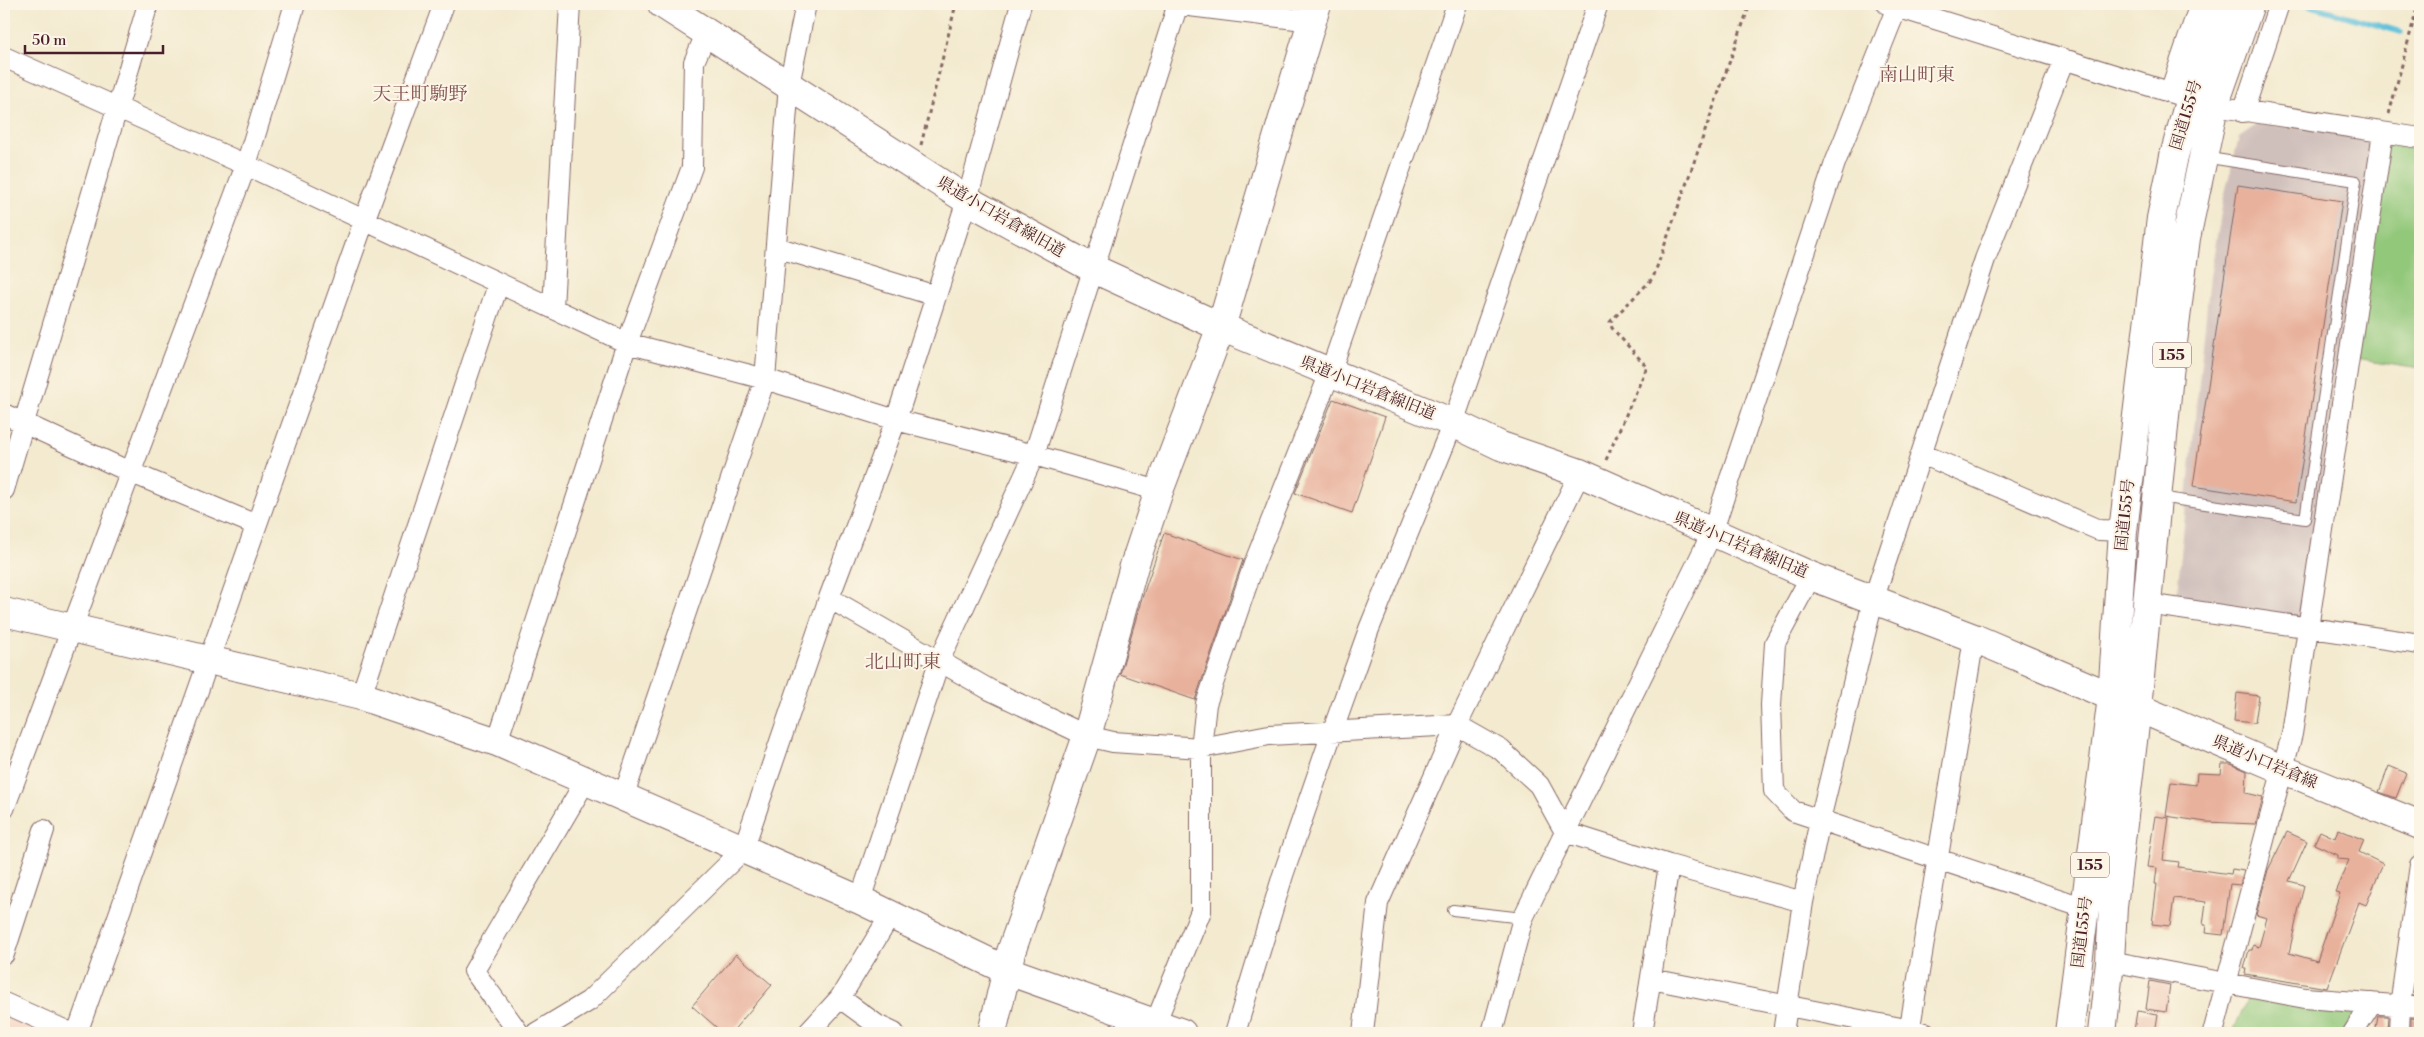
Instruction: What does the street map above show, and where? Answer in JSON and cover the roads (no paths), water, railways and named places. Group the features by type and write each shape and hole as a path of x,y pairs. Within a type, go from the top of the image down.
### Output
{"main road":[{"name":"県道小口岩倉線旧道","path":"662,4 967,200 1094,269 1221,327 1452,423 1501,446 1588,478 1811,576 1974,638 2112,697"},
{"name":"国道155号","path":"2069,1033 2112,697 2123,531 2161,218 2174,156 2222,4"},
{"name":"国道155号","path":"2102,1033 2110,961 2113,907 2137,708 2157,497 2186,238 2202,157 2191,99 2249,7"},
{"path":"992,1033 1011,952 1087,736 1134,566 1159,491 1221,327 1315,12"},
{"path":"4,612 361,696 496,742 860,900 1008,971 1182,1033"},
{"name":"県道小口岩倉線","path":"2112,697 2420,825"}],"street":[{"path":"4,490 148,4"},
{"path":"4,809 246,165 295,4"},
{"path":"77,1033 364,222 444,4"},
{"path":"553,308 570,4"},
{"path":"623,798 765,379 789,85 806,4"},
{"path":"542,1032 589,1001 743,850 829,598 896,420 967,200 1021,4"},
{"path":"860,900 940,659 1034,456 1176,4 1315,12"},
{"path":"1155,1024 1201,911 1202,748 1206,704 1254,564 1330,373 1457,4"},
{"path":"1235,1033 1283,875 1332,730 1369,629 1452,423 1598,4"},
{"path":"2191,99 2200,4"},
{"path":"2243,112 2279,4"},
{"path":"1492,1033 1523,918 1712,533 1835,163 1892,5 2191,99 2243,112 2420,138"},
{"path":"496,742 627,343 692,167 694,62 706,34"},
{"path":"4,57 246,165 498,285 553,308 627,343 765,379 896,420 1159,491"},
{"path":"1783,1033 1803,902 1820,820 1873,601 1985,259 2064,59"},
{"path":"2213,1033 2292,734 2384,133"},
{"path":"776,246 936,296"},
{"path":"361,696 498,285"},
{"path":"4,414 130,472 256,525"},
{"path":"1922,454 2099,530 2123,531"},
{"path":"1363,1033 1378,903 1457,725 1588,478"},
{"path":"1811,576 1775,643 1771,705 1774,791 1793,811 2085,908"},
{"path":"829,598 940,659 990,690 1087,736 1113,742 1202,748 1269,735 1332,730 1457,725 1501,750 1540,784 1565,832 1669,865 1803,902"},
{"path":"2147,604 2420,644"},
{"path":"1651,979 1915,1032 1974,638"},
{"path":"519,1033 474,971 586,780"},
{"path":"4,954 44,830"},
{"path":"1642,1033 1669,865"},
{"path":"2399,1033 2400,1006 2420,865"},
{"path":"808,1033 840,998 890,916"},
{"path":"2110,961 2305,998 2420,1007"},
{"path":"840,998 877,1026 894,1033"},
{"path":"4,1003 70,1033"},
{"path":"2353,1033 2372,1003"}],"lane":[{"path":"2157,497 2305,519 2356,181 2202,157"},
{"path":"1452,910 1523,918"}],"waterway":[{"path":"2305,4 2401,32"}],"district":[{"name":"南山町東","path":"1917,75"},
{"name":"天王町駒野","path":"420,94"},
{"name":"北山町東","path":"903,662"}]}
